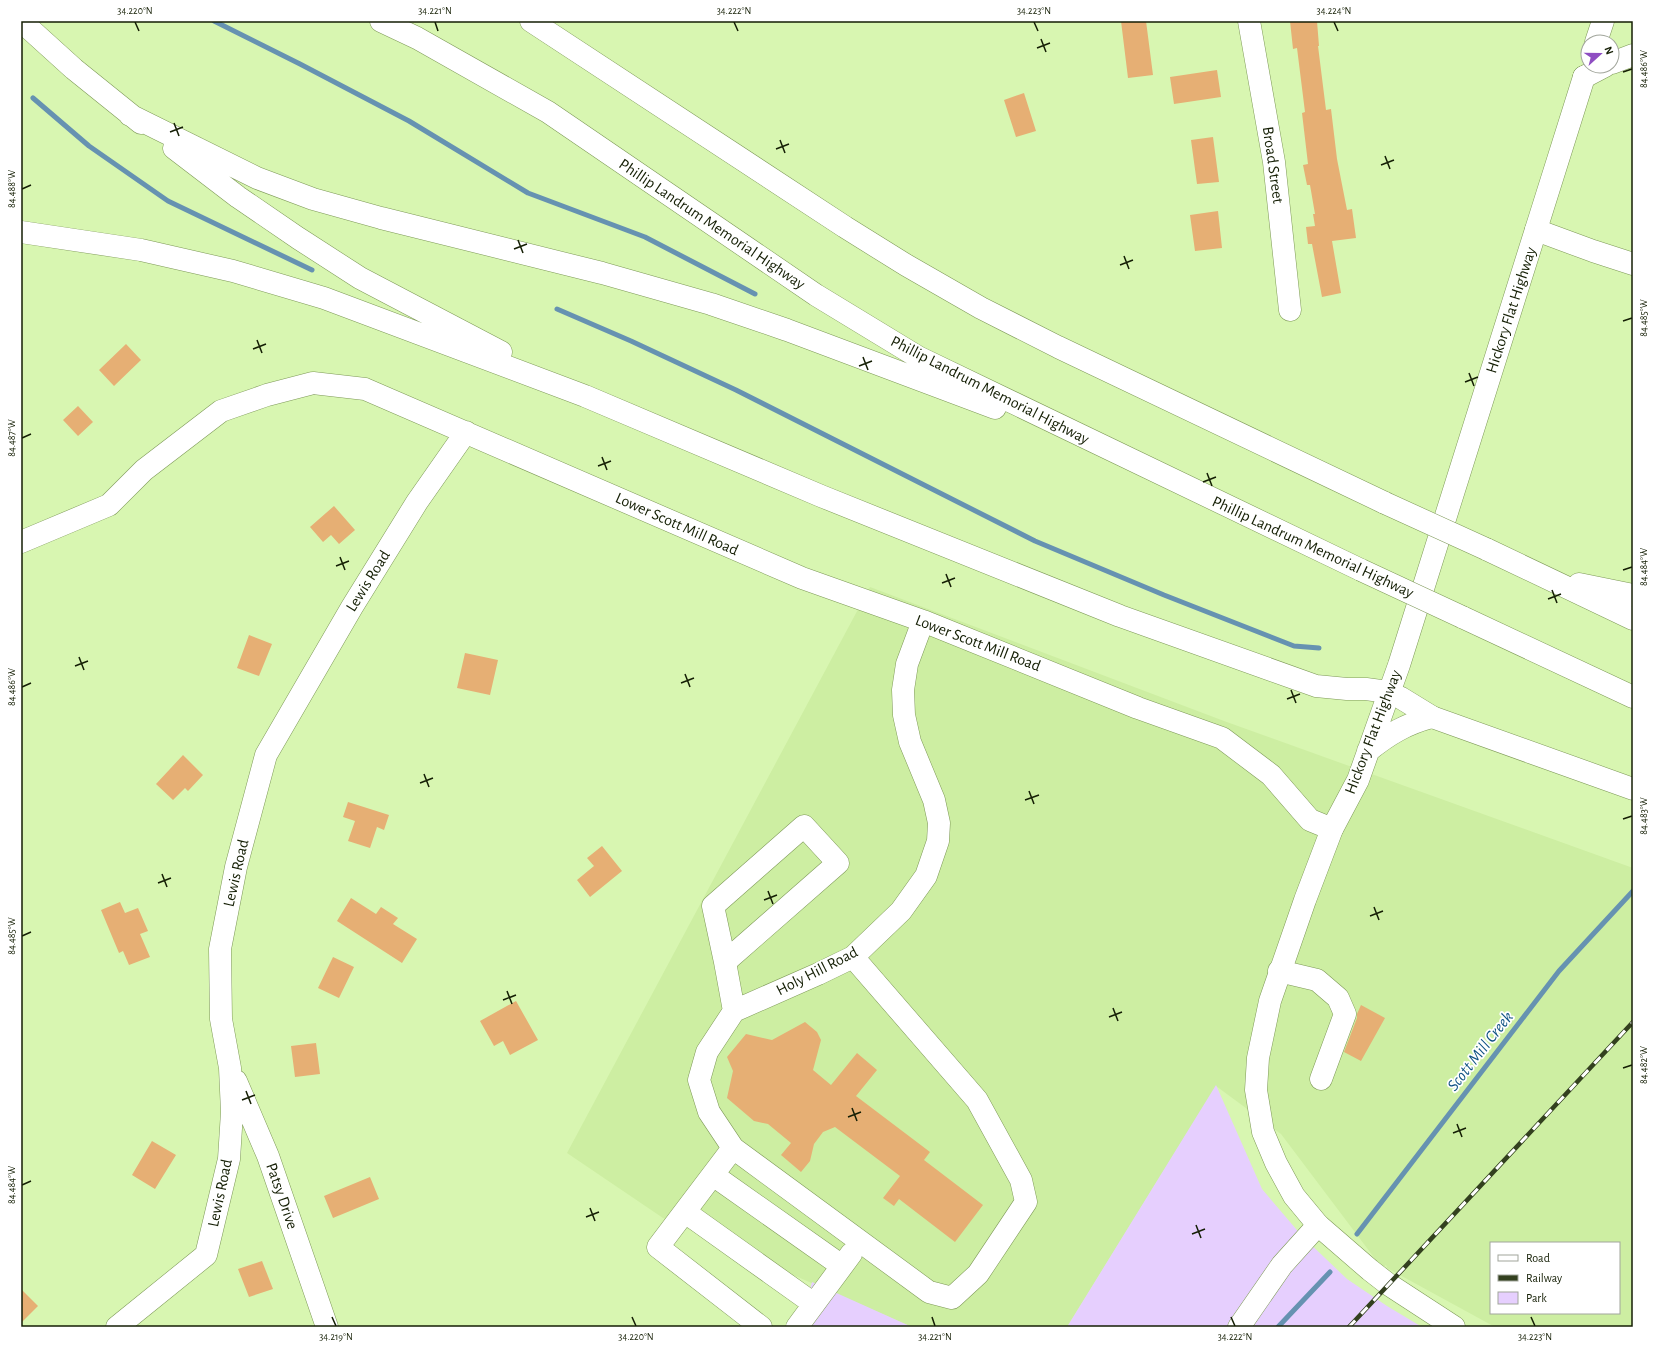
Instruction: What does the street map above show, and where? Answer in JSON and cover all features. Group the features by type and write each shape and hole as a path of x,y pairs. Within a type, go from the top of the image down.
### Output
{"main road":[{"path":"21,21 74,69 130,114 238,197 298,238 360,278 585,396"},
{"name":"Phillip Landrum Memorial Highway","path":"381,21 416,38 548,112 816,295 918,357 1361,570 1633,697"},
{"path":"531,21 838,223 906,265 982,308 1058,347 1633,619"},
{"name":"Broad Street","path":"1249,21 1274,162 1290,310"},
{"path":"1599,34 1603,21"},
{"path":"1620,60 1633,55"},
{"name":"Hickory Flat Highway","path":"1454,1327 1388,1284 1318,1226 1290,1190 1276,1163 1264,1132 1258,1105 1257,1074 1260,1043 1279,971 1305,900 1332,829 1358,780 1388,692 1399,665 1585,74"},
{"path":"130,114 257,178 313,199 381,218 602,273 711,304 787,330 915,379 1109,450"},
{"path":"1536,230 1633,264"},
{"path":"21,232 141,250 241,273 324,298 585,396 820,496 1106,610 1316,686 1388,692 1401,698 1432,717 1630,788"},
{"name":"Lower Scott Mill Road","path":"21,542 109,505 144,470 221,411 267,394 313,383 365,389 802,578 923,621 1138,708 1222,738 1271,774 1310,820 1332,829"},
{"name":"Lewis Road","path":"117,1327 206,1255 228,1159 232,1112 230,1068 221,1019 220,949 236,867 266,755 356,600 417,502 466,432"},
{"path":"1546,577 1633,594"},
{"name":"Holy Hill Road","path":"734,1011 853,957 901,911 926,876 938,841 939,823 934,800 910,742 904,715 903,690 907,664 923,621"},
{"path":"1368,751 1387,736 1402,727 1432,717"},
{"path":"725,962 838,864 804,826 713,906 734,1011 707,1052 699,1080 709,1112 733,1148 929,1292 952,1298 978,1274 1026,1202 1021,1180 977,1100 853,957"},
{"path":"1279,971 1317,980 1338,998 1345,1014 1321,1079"},
{"name":"Patsy Drive","path":"230,1068 268,1156 327,1327"},
{"path":"733,1148 658,1248 761,1327"},
{"path":"713,1175 842,1266"},
{"path":"685,1212 814,1304"},
{"path":"1240,1327 1282,1265 1318,1226"},
{"path":"797,1327 860,1242"}],"shaded area":[{"path":"870,587 1224,721 1633,868 1633,1327 1495,1327 1387,1268 1386,1265 1382,1268 1281,1134 1216,1086 1067,1327 912,1327 663,1218 567,1153"}],"green space":[{"path":"1216,1085 1262,1189 1302,1236 1347,1279 1422,1327 1067,1327"},
{"path":"812,1282 912,1327 800,1327"}],"building":[{"path":"1121,21 1146,21 1153,75 1128,78"},
{"path":"1290,21 1317,21 1318,46 1326,110 1331,109 1337,159 1347,210 1352,209 1356,238 1332,241 1341,293 1322,297 1312,244 1308,244 1306,227 1315,226 1313,214 1315,214 1310,185 1307,185 1303,165 1308,164 1302,113 1305,112 1297,48 1293,49"},
{"path":"1217,70 1221,97 1174,104 1170,77"},
{"path":"1024,93 1036,131 1016,137 1004,100"},
{"path":"1213,137 1219,182 1197,184 1191,140"},
{"path":"1218,211 1222,248 1195,251 1190,215"},
{"path":"126,344 141,360 114,386 99,370"},
{"path":"78,406 93,422 78,436 63,420"},
{"path":"334,506 355,530 339,544 331,535 323,542 310,527"},
{"path":"249,635 272,644 259,676 237,668"},
{"path":"465,653 498,660 490,695 457,688"},
{"path":"183,755 203,775 188,791 185,788 173,800 156,784"},
{"path":"348,802 389,815 384,830 377,827 370,848 348,841 355,821 343,817"},
{"path":"602,846 622,871 590,897 577,880 594,866 587,858"},
{"path":"351,898 376,914 381,907 398,918 393,924 417,939 402,963 337,921"},
{"path":"120,902 125,913 138,908 148,931 140,934 150,957 129,965 123,951 119,953 101,910"},
{"path":"333,957 354,967 339,998 318,988"},
{"path":"516,1001 538,1040 510,1055 503,1041 494,1046 480,1021"},
{"path":"1361,1005 1385,1018 1361,1061 1344,1052"},
{"path":"805,1022 817,1032 821,1040 813,1070 831,1085 857,1053 877,1070 856,1096 930,1152 924,1160 983,1205 955,1242 899,1199 894,1206 883,1198 900,1176 835,1127 823,1132 814,1144 810,1161 801,1172 781,1155 791,1143 768,1124 754,1121 727,1098 733,1071 727,1057 746,1034 772,1040"},
{"path":"316,1043 320,1074 295,1077 291,1046"},
{"path":"152,1141 176,1155 155,1189 132,1175"},
{"path":"370,1177 379,1199 333,1218 324,1196"},
{"path":"262,1261 273,1289 249,1297 238,1269"},
{"path":"21,1289 38,1306 21,1323"}],"waterway":[{"path":"214,21 409,121 528,193 645,237 755,294"},
{"path":"33,98 89,146 168,201 312,270"},
{"path":"557,309 631,341 736,390 1035,541 1164,595 1294,646 1319,648"},
{"name":"Scott Mill Creek","path":"1357,1234 1559,971 1633,891"},
{"name":"Scott Mill Creek","path":"1278,1327 1330,1272"}],"railway":[{"path":"1349,1327 1633,1022"}]}
